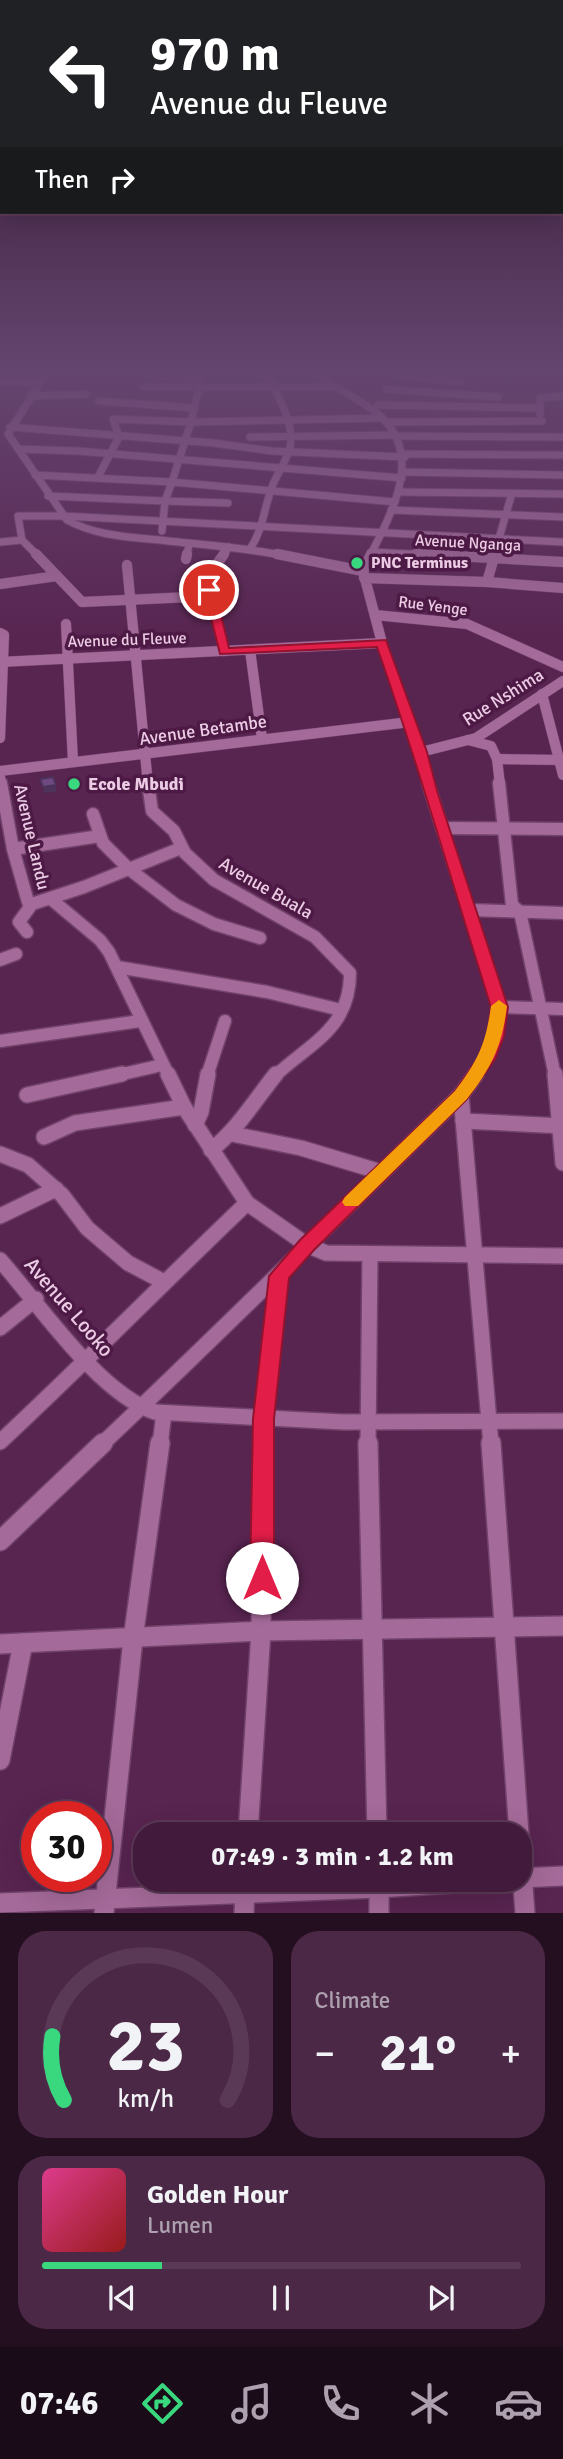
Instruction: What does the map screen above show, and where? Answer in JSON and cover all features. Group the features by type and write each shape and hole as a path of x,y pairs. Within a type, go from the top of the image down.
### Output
{"street":[{"path":"28,464 63,516 72,524 100,533 250,549 364,574 563,588"},
{"path":"98,477 105,464"},
{"path":"162,541 165,501 177,464"},
{"path":"220,464 402,475 563,475"},
{"path":"250,549 261,528 271,490 283,464"},
{"path":"0,1541 279,1276 307,1245 461,1095 487,1059 495,1036 499,1007 442,828 421,752 382,643 364,574 399,492 403,464"},
{"path":"505,464 508,473"},
{"path":"35,475 172,482 271,490 393,506 563,517"},
{"path":"399,492 563,495"},
{"path":"487,582 512,493"},
{"path":"48,496 228,503"},
{"path":"212,596 82,602 22,540 18,516 63,516 563,542"},
{"path":"0,542 22,540"},
{"path":"186,559 189,544"},
{"path":"224,652 209,585 212,571 229,547"},
{"name":"Avenue Nganga","path":"372,552 563,562"},
{"name":"Avenue Buala","path":"127,565 144,756 152,811 179,837 181,848 221,885 315,937 350,974 350,993 326,1036 276,1074 242,1116 232,1134 211,1150"},
{"path":"0,584 57,576"},
{"name":"Rue Yenge","path":"375,615 467,624 563,667"},
{"path":"66,624 65,659 70,693 73,762"},
{"path":"0,737 4,635 1,633"},
{"name":"Avenue du Fleuve","path":"1,662 382,643"},
{"path":"250,650 262,739"},
{"name":"Rue Nshima","path":"421,752 486,733 563,681"},
{"path":"563,693 543,693 563,775"},
{"name":"Avenue Betambe","path":"0,771 144,756 410,722"},
{"path":"468,740 491,746 497,759 512,905 520,912 554,1068 563,1163"},
{"path":"497,759 561,760"},
{"name":"Avenue Landu","path":"0,777 4,819 28,902 32,904"},
{"path":"93,814 100,836 129,869 176,905 193,915 260,938"},
{"path":"442,828 563,830"},
{"path":"13,849 100,836"},
{"path":"27,932 19,922 32,904 51,900 181,848"},
{"path":"51,900 100,940 117,967 140,1021 184,1107 247,1203 307,1245 326,1253 563,1256"},
{"path":"469,910 563,913"},
{"path":"0,960 16,954"},
{"path":"117,967 267,992 341,1010"},
{"path":"499,1007 563,1009"},
{"path":"0,1041 140,1021"},
{"path":"195,1125 201,1112 206,1079 225,1021"},
{"path":"27,1095 162,1065"},
{"path":"461,1095 489,1422 518,1822"},
{"path":"44,1137 67,1125 184,1107"},
{"path":"463,1121 561,1126"},
{"path":"232,1134 301,1148 381,1172"},
{"path":"0,1154 29,1166 56,1189 87,1228 128,1264 164,1282"},
{"path":"0,1216 56,1189"},
{"path":"0,1442 86,1363 164,1282 247,1203"},
{"path":"370,1254 367,1420 377,1822"},
{"name":"Avenue Looko","path":"0,1260 36,1299 86,1363 141,1406"},
{"path":"249,1822 261,1631 264,1419 279,1276"},
{"path":"0,1328 36,1299"},
{"path":"141,1406 163,1413 264,1419 489,1422 563,1420"},
{"path":"105,1905 133,1639 163,1413"},
{"path":"0,1644 261,1631 563,1626"},
{"path":"0,1760 23,1643"},
{"path":"532,1877 563,1876"},
{"path":"0,1903 105,1905 281,1892"},
{"path":"379,1892 379,1913"},
{"path":"523,1892 525,1913"}],"building":[{"path":"53,777 56,785 43,787 40,779"}],"slow traffic":[{"path":"351,1202 461,1095 476,1076 487,1059 495,1036 499,1006"}],"place":[{"name":"PNC Terminus","path":"357,563"},
{"name":"Ecole Mbudi","path":"74,784"}],"route":[{"path":"209,590 224,652 382,643 421,752 431,794 499,1007 495,1036 487,1059 461,1095 307,1245 279,1276 264,1419 262,1578"}]}
